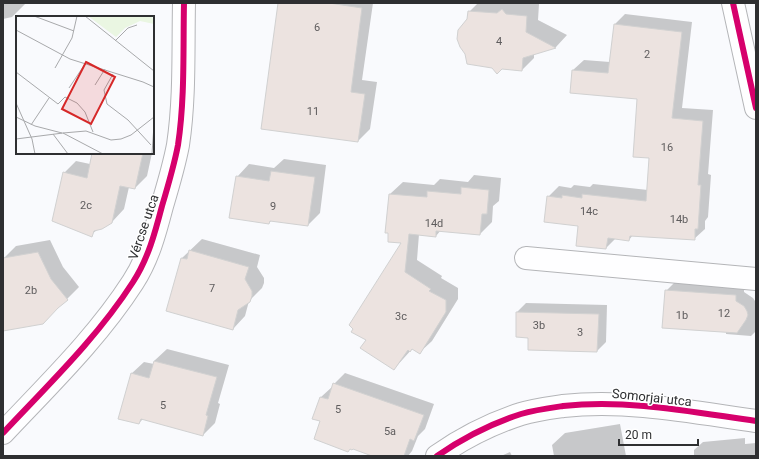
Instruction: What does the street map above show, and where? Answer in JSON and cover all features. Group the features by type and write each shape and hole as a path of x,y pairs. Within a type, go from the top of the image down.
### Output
{"street":[{"name":"Vércse utca","path":"3,433 88,342 119,304 148,255 178,146 182,105 184,3"},
{"path":"733,3 756,108"},
{"path":"526,258 756,279"},
{"name":"Somorjai utca","path":"437,456 465,438 496,423 522,413 550,408 605,403 636,405 756,421"}],"building":[{"path":"278,3 329,3 362,8 351,92 365,94 358,142 261,129"},
{"path":"502,9 506,14 527,16 526,32 556,48 523,58 522,71 502,69 497,74 492,68 467,64 465,54 457,39 458,30 467,19 468,11 497,13"},
{"path":"614,24 682,32 672,118 703,121 698,185 701,185 698,229 695,229 695,240 630,236 629,241 608,238 606,249 576,246 578,226 544,222 547,196 562,198 562,195 582,198 582,194 646,201 649,158 633,157 637,99 570,93 572,70 608,73"},
{"path":"92,154 143,154 135,189 120,186 112,223 102,229 94,231 92,237 52,221 63,172 87,178"},
{"path":"271,171 315,177 308,226 270,221 269,224 229,218 236,176 269,181"},
{"path":"461,187 489,190 487,214 482,214 480,235 436,231 436,237 409,234 405,272 431,289 429,291 446,300 446,312 420,354 412,349 410,352 408,350 394,370 360,348 366,340 351,332 353,329 349,325 401,243 388,242 388,233 385,233 389,194 427,197 427,191 461,194"},
{"path":"189,250 249,267 245,279 252,291 252,296 250,302 238,310 233,330 166,311 181,258 187,259"},
{"path":"38,252 51,279 68,300 43,324 3,331 3,258"},
{"path":"665,290 736,295 736,301 744,306 748,315 737,333 662,328"},
{"path":"516,312 599,314 597,352 528,350 528,338 516,337"},
{"path":"154,361 217,377 206,415 208,416 203,436 141,419 139,424 118,419 131,373 149,378"},
{"path":"333,383 424,415 414,441 410,439 404,456 372,456 353,449 350,449 348,452 314,439 320,421 312,419 320,397 328,399"}],"cycle path":[{"path":"3,433 88,342 119,303 133,282 147,255 157,226 178,145 183,92 184,3"},
{"path":"733,3 756,108"},
{"path":"437,456 467,437 498,422 542,409 563,406 587,404 636,405 684,410 756,421"}]}
